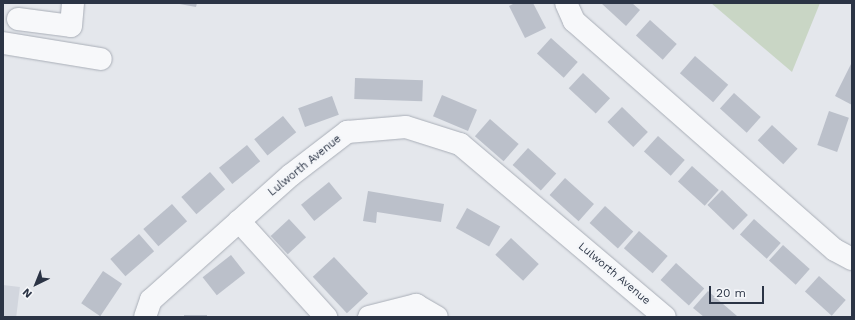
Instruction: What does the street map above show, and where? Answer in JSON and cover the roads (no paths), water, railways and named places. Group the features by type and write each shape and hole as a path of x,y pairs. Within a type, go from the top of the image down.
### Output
{"street":[{"path":"14,13 71,26 73,3"},
{"path":"566,3 574,21 835,250 852,259"},
{"path":"3,43 101,59"},
{"name":"Lulworth Avenue","path":"145,317 151,300 291,175 347,132 406,127 460,144 665,317"},
{"path":"239,221 326,317"},
{"path":"369,317 416,305 437,317"}]}
